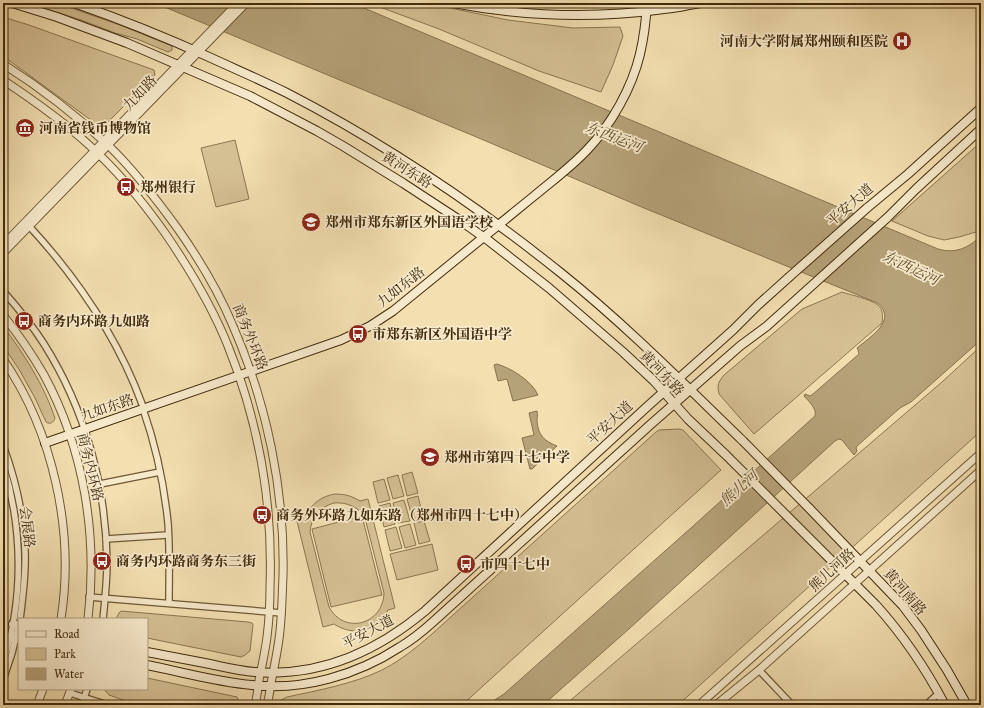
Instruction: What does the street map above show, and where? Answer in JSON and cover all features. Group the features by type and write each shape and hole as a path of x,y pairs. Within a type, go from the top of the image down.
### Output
{"main road":[{"name":"黄河东路","path":"12,3 57,17 139,47 250,96 317,131 409,186 446,211 481,236 569,305 623,352 654,381 688,419 846,574"},
{"name":"黄河东路","path":"74,3 152,32 258,78 326,114 413,166 451,191 496,223 561,273 636,338 809,508"},
{"path":"452,3 495,10 537,14 600,14 644,7 664,9 700,3"},
{"name":"九如东路","path":"44,441 250,369 339,336 368,322 390,308 551,179 584,146 618,101 635,55 644,7"},
{"name":"平安大道","path":"148,652 232,669 273,672 301,670 340,661 374,647 392,636 425,611 733,330 758,305 981,108"},
{"name":"平安大道","path":"148,665 230,682 258,686 303,684 344,674 362,667 399,648 434,621 674,404 740,346 767,326 811,287 888,217 981,128"},
{"name":"黄河南路","path":"809,508 903,606 921,630 947,670 967,705"},
{"path":"846,574 888,618 927,673 945,705"}],"street":[{"name":"九如路","path":"3,253 105,143 196,51 238,3"},
{"name":"九如路","path":"211,35 246,3"},
{"name":"商务外环路","path":"3,64 50,96 83,123 140,179 194,253 226,310 240,343 250,369 265,419 278,487 283,547 282,613 267,705"},
{"name":"商务外环路","path":"3,80 42,106 97,152 130,188 147,209 183,260 214,316 228,347 238,373 253,422 266,489 271,548 267,636 254,705"},
{"name":"九如路","path":"3,244 97,152"},
{"path":"29,226 72,276 102,320 127,368 142,406 149,426 164,494 168,535 169,604"},
{"path":"3,291 25,317 49,352 64,381 88,439 100,484 106,539 107,563 104,618"},
{"name":"商务内环路","path":"3,315 30,351 44,376 57,402 69,432 79,464 87,501 91,548 88,618"},
{"path":"3,359 21,388 33,413 48,452 58,490 64,536 65,563 61,618"},
{"name":"会展路","path":"3,445 16,491 25,550 24,579 19,618"},
{"name":"熊儿河路","path":"699,705 981,453"},
{"name":"会展路","path":"3,464 15,517 19,550 18,624 12,653 3,680"},
{"name":"熊儿河路","path":"716,705 759,670 981,470"},
{"path":"100,484 160,472"},
{"path":"106,539 168,535"},
{"path":"90,597 282,613"},
{"name":"会展路","path":"3,663 15,638"},
{"path":"759,670 792,705"},
{"path":"37,705 43,690"},
{"path":"82,705 87,690"},
{"path":"65,705 70,691 85,698 108,705"},
{"path":"926,705 939,693"}],"green space":[{"path":"28,3 57,3 120,25 172,46 172,50 168,52 137,39 115,33 81,20"},
{"path":"369,3 426,3 508,20 573,28 620,27 623,36 613,65 601,92 539,71 439,29"},
{"path":"3,17 154,70 155,75 104,126 99,126 3,56"},
{"path":"235,140 249,199 216,207 201,148"},
{"path":"981,142 981,227 976,232 944,240 928,236 892,221"},
{"path":"842,292 865,299 878,305 882,311 882,323 754,434 719,394 718,384 720,380 802,309"},
{"path":"3,326 26,359 39,382 55,418 52,423 46,422 20,371 3,345"},
{"path":"981,346 981,431 678,705 565,705 942,382"},
{"path":"659,430 683,430 721,470 462,705 277,705 281,700 287,697 336,686 371,675 401,659 437,630 656,432"},
{"path":"412,472 418,493 407,496 402,475"},
{"path":"398,475 404,496 393,499 387,478"},
{"path":"384,479 390,500 378,503 373,482"},
{"path":"335,494 345,495 360,501 368,499 395,608 388,610 384,617 372,628 365,630 349,630 334,624 323,627 296,517 306,514 318,501 326,496","holes":["334,503 348,504 356,508 365,518 384,593 382,604 377,613 370,619 362,622 353,623 344,621 336,616 329,607 310,532 312,522 317,513 324,507"]},
{"path":"418,496 423,517 413,520 407,499"},
{"path":"404,500 410,521 398,523 393,503"},
{"path":"390,503 395,524 384,527 379,506"},
{"path":"362,516 382,595 331,607 312,529"},
{"path":"424,521 430,541 419,544 414,523"},
{"path":"410,524 416,545 405,548 399,527"},
{"path":"396,527 402,548 390,551 385,530"},
{"path":"432,544 438,570 397,580 390,554"},
{"path":"121,611 252,623 250,651 241,657 148,638 148,618 116,618"},
{"path":"148,678 237,697 239,705 137,705 109,695 105,690 148,690"}],"water":[{"path":"155,3 352,3 938,249 950,251 961,249 971,244 981,236 981,340 911,402 900,408 857,446 857,451 854,455 842,440 839,439 835,441 630,628 543,705 487,705 504,694 815,416 815,410 804,396 805,394 810,396 813,394 859,354 857,348 880,327 885,317 884,312 879,304 644,208"},
{"path":"497,364 526,380 538,395 513,401 507,379 498,381 494,365"},
{"path":"537,411 537,421 540,434 545,440 557,446 532,469 530,469 522,438 534,435 529,413"}],"place":[{"name":"河南大学附属郑州颐和医院","path":"902,41"},
{"name":"河南省钱币博物馆","path":"25,128"},
{"name":"郑州银行","path":"126,187"},
{"name":"郑州市郑东新区外国语学校","path":"311,222"},
{"name":"商务内环路九如路","path":"24,321"},
{"name":"市郑东新区外国语中学","path":"358,334"},
{"name":"郑州市第四十七中学","path":"430,457"},
{"name":"商务外环路九如东路（郑州市四十七中）","path":"262,515"},
{"name":"商务内环路商务东三街","path":"102,561"},
{"name":"市四十七中","path":"466,564"}],"water label":[{"name":"东西运河","path":"614,137"},
{"name":"东西运河","path":"911,268"},
{"name":"熊儿河","path":"739,488"}]}
